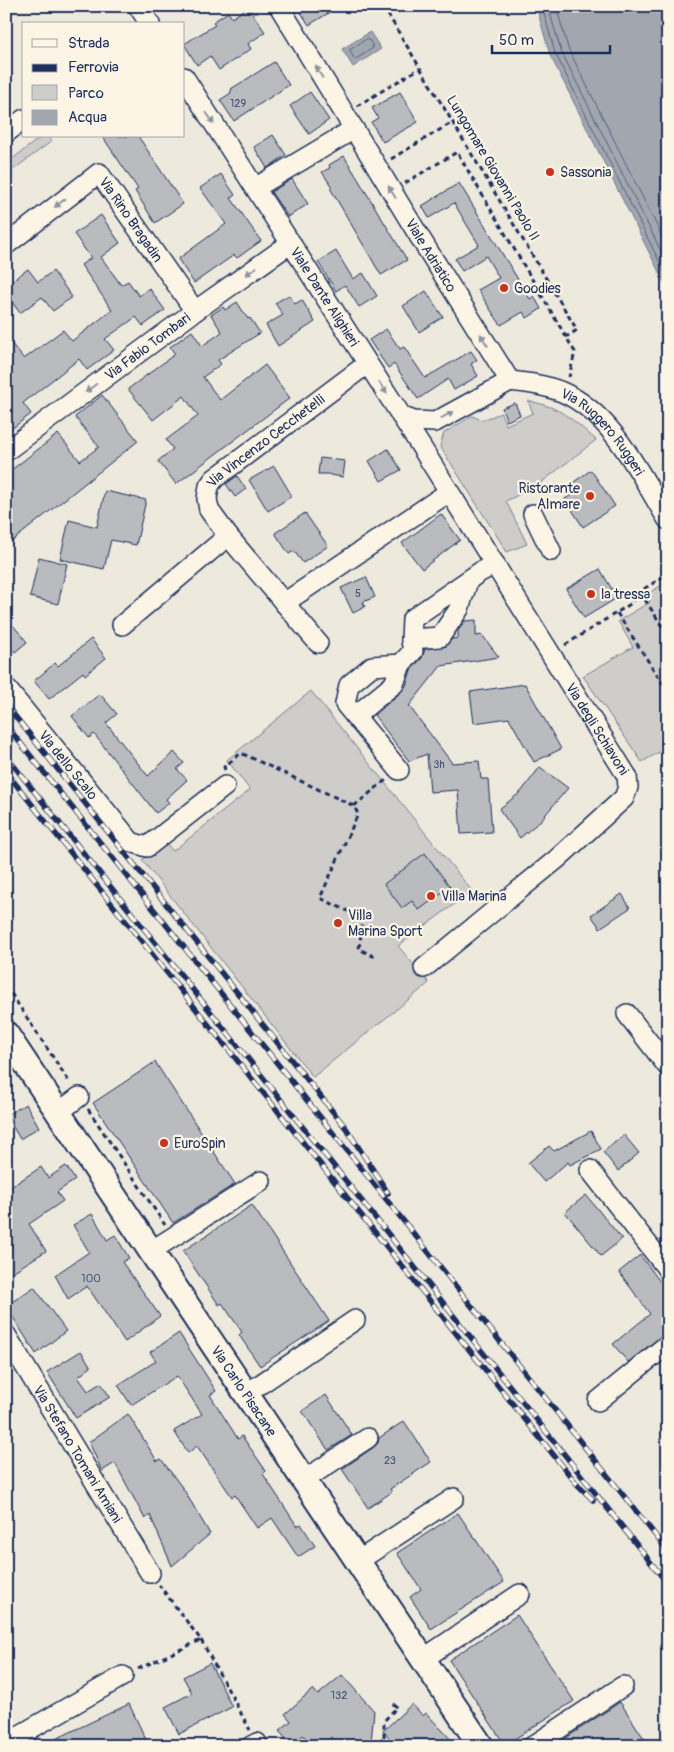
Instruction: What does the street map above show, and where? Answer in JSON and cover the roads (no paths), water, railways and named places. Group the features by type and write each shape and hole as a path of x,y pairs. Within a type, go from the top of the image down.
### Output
{"main road":[{"name":"Via Carlo Pisacane","path":"6,1034 481,1746"}],"street":[{"path":"138,6 149,22"},
{"name":"Viale Adriatico","path":"279,6 510,381"},
{"name":"Viale Dante Alighieri","path":"185,79 401,416"},
{"path":"6,133 22,121"},
{"path":"255,188 354,129"},
{"name":"Via Rino Bragadin","path":"6,245 99,173 195,311"},
{"name":"Via Fabio Tombari","path":"6,451 195,311 291,243"},
{"name":"Via Vincenzo Cecchetelli","path":"318,643 228,536 209,510 206,499 209,486 214,480 366,364"},
{"path":"401,416 414,421 435,422 510,381"},
{"name":"Via Ruggero Ruggeri","path":"510,381 549,387 577,400 591,410 615,435 668,520"},
{"name":"Via degli Schiavoni","path":"401,416 625,772 628,780 627,792 624,798 557,859 424,968"},
{"path":"284,603 449,492"},
{"path":"533,514 551,551"},
{"path":"122,625 228,536"},
{"path":"355,716 394,684 401,664 413,650 411,639 412,619 495,564"},
{"path":"411,639 440,637 459,609 468,581"},
{"path":"399,770 346,704 349,685 372,666 401,664"},
{"name":"Via dello Scalo","path":"6,688 131,842 147,847 225,786"},
{"path":"627,1014 668,1067"},
{"path":"59,1112 78,1096"},
{"path":"590,1170 668,1270"},
{"path":"151,1251 261,1181"},
{"path":"246,1394 355,1320"},
{"name":"Via Stefano Tomani Amiani","path":"7,1339 150,1573"},
{"path":"598,1402 668,1344"},
{"path":"304,1480 368,1438"},
{"path":"358,1561 454,1498"},
{"path":"423,1659 520,1594"},
{"path":"6,1743 123,1676"},
{"path":"533,1746 623,1686"}],"water":[{"path":"536,6 668,6 668,290 550,55"},
{"path":"370,32 381,49 353,67 342,49"}],"railway":[{"path":"6,705 346,1128 388,1193"},
{"path":"6,725 668,1551"},
{"path":"6,756 668,1584"},
{"path":"6,772 576,1483 593,1500"}],"place":[{"name":"Sassonia","path":"550,172"},
{"name":"Goodies","path":"504,288"},
{"name":"Ristorante Almare","path":"590,496"},
{"name":"la tressa","path":"591,594"},
{"name":"Villa Marina","path":"431,896"},
{"name":"Villa Marina Sport","path":"338,923"},
{"name":"EuroSpin","path":"164,1143"}]}
